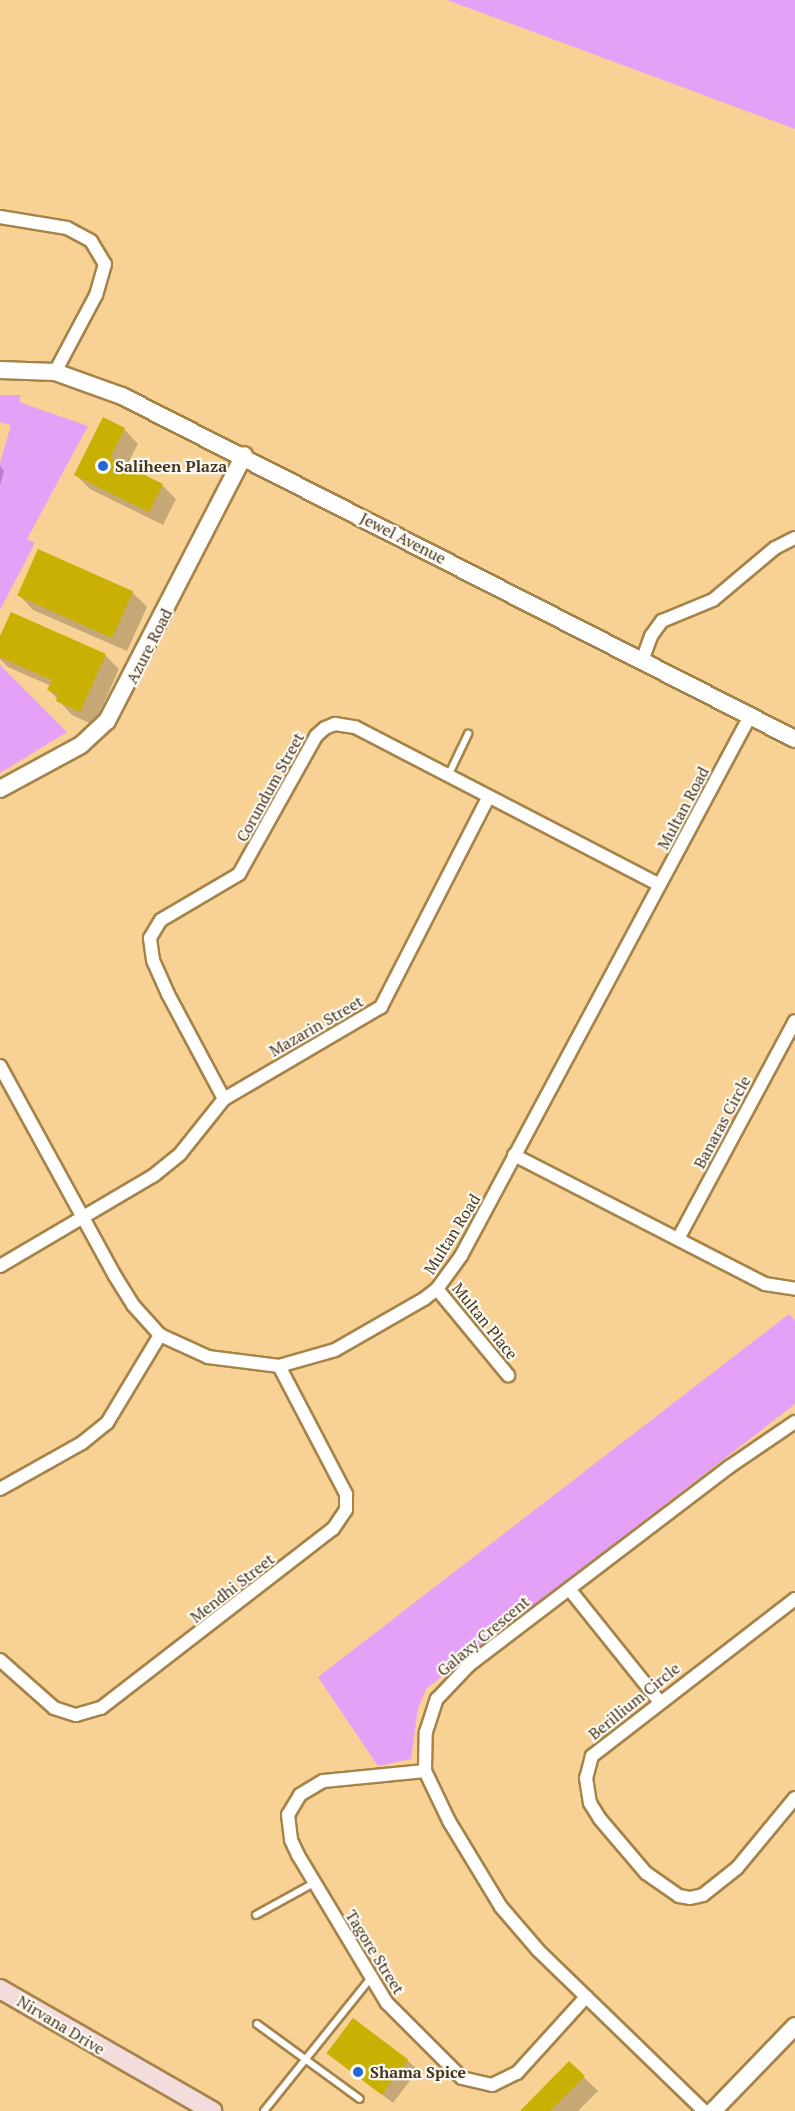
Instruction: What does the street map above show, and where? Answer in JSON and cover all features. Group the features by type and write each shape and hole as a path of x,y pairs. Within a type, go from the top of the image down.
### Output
{"main road":[{"name":"Nirvana Drive","path":"0,1989 122,2062 212,2111"},
{"name":"Nirvana Drive","path":"122,2062 188,2111"}],"street":[{"path":"0,217 42,221 68,228 91,241 105,264 96,295 55,372"},
{"name":"Jewel Avenue","path":"0,370 55,372 122,396 244,455 795,739"},
{"name":"Azure Road","path":"0,789 81,745 106,722 244,455"},
{"path":"642,661 651,636 662,621 713,600 775,548 795,538"},
{"name":"Multan Road","path":"0,1066 133,1305 160,1335 208,1357 279,1366 343,1346 405,1312 437,1289 461,1256 750,716"},
{"name":"Corundum Street","path":"224,1099 153,960 150,938 156,926 239,874 316,736 325,728 335,724 355,727 488,798 660,885"},
{"name":"Mazarin Street","path":"0,1266 86,1219 169,1164 224,1099 381,1007 488,798"},
{"name":"Banaras Circle","path":"678,1239 795,1021"},
{"path":"514,1155 765,1284 795,1289"},
{"name":"Multan Place","path":"437,1289 508,1375"},
{"path":"0,1489 82,1443 106,1423 160,1335"},
{"name":"Mendhi Street","path":"0,1660 54,1708 76,1715 102,1708 333,1529 346,1510 346,1494 279,1366"},
{"name":"Galaxy Crescent","path":"704,2111 586,1996 501,1907 469,1857 425,1771 426,1732 434,1707 446,1687 570,1590 795,1422"},
{"path":"570,1590 659,1701"},
{"name":"Berillium Circle","path":"795,1599 659,1701 592,1756 586,1778 590,1803 600,1819 659,1884 679,1896 703,1895 737,1868 795,1798"},
{"name":"Tagore Street","path":"425,1771 323,1781 300,1795 288,1815 291,1840 387,2003 439,2058 462,2078 483,2086 500,2084 517,2073 586,1996"},
{"path":"713,2111 795,2026"}],"lane":[{"path":"448,777 468,734"},
{"path":"256,1915 314,1882"},
{"path":"264,2111 371,1978"},
{"path":"257,2024 360,2098"}],"shaded area":[{"path":"447,0 795,0 795,129"},
{"path":"0,395 21,395 19,402 88,426 27,539 35,543 0,610 0,463 11,425 0,422"},
{"path":"0,665 67,732 0,773"},
{"path":"789,1314 795,1321 795,1404 427,1688 418,1708 411,1759 378,1766 318,1677"}],"building":[{"name":"Saliheen Plaza","path":"103,417 125,428 110,458 163,484 149,512 74,475"},
{"path":"38,549 133,591 112,638 17,596"},
{"path":"11,612 106,654 80,712 56,701 58,695 47,690 52,680 0,657 0,636"},
{"path":"353,2018 408,2060 382,2095 327,2053"},
{"path":"569,2061 585,2076 550,2111 520,2111"}],"place":[{"name":"Saliheen Plaza","path":"103,466"},
{"name":"Shama Spice","path":"358,2072"}]}
